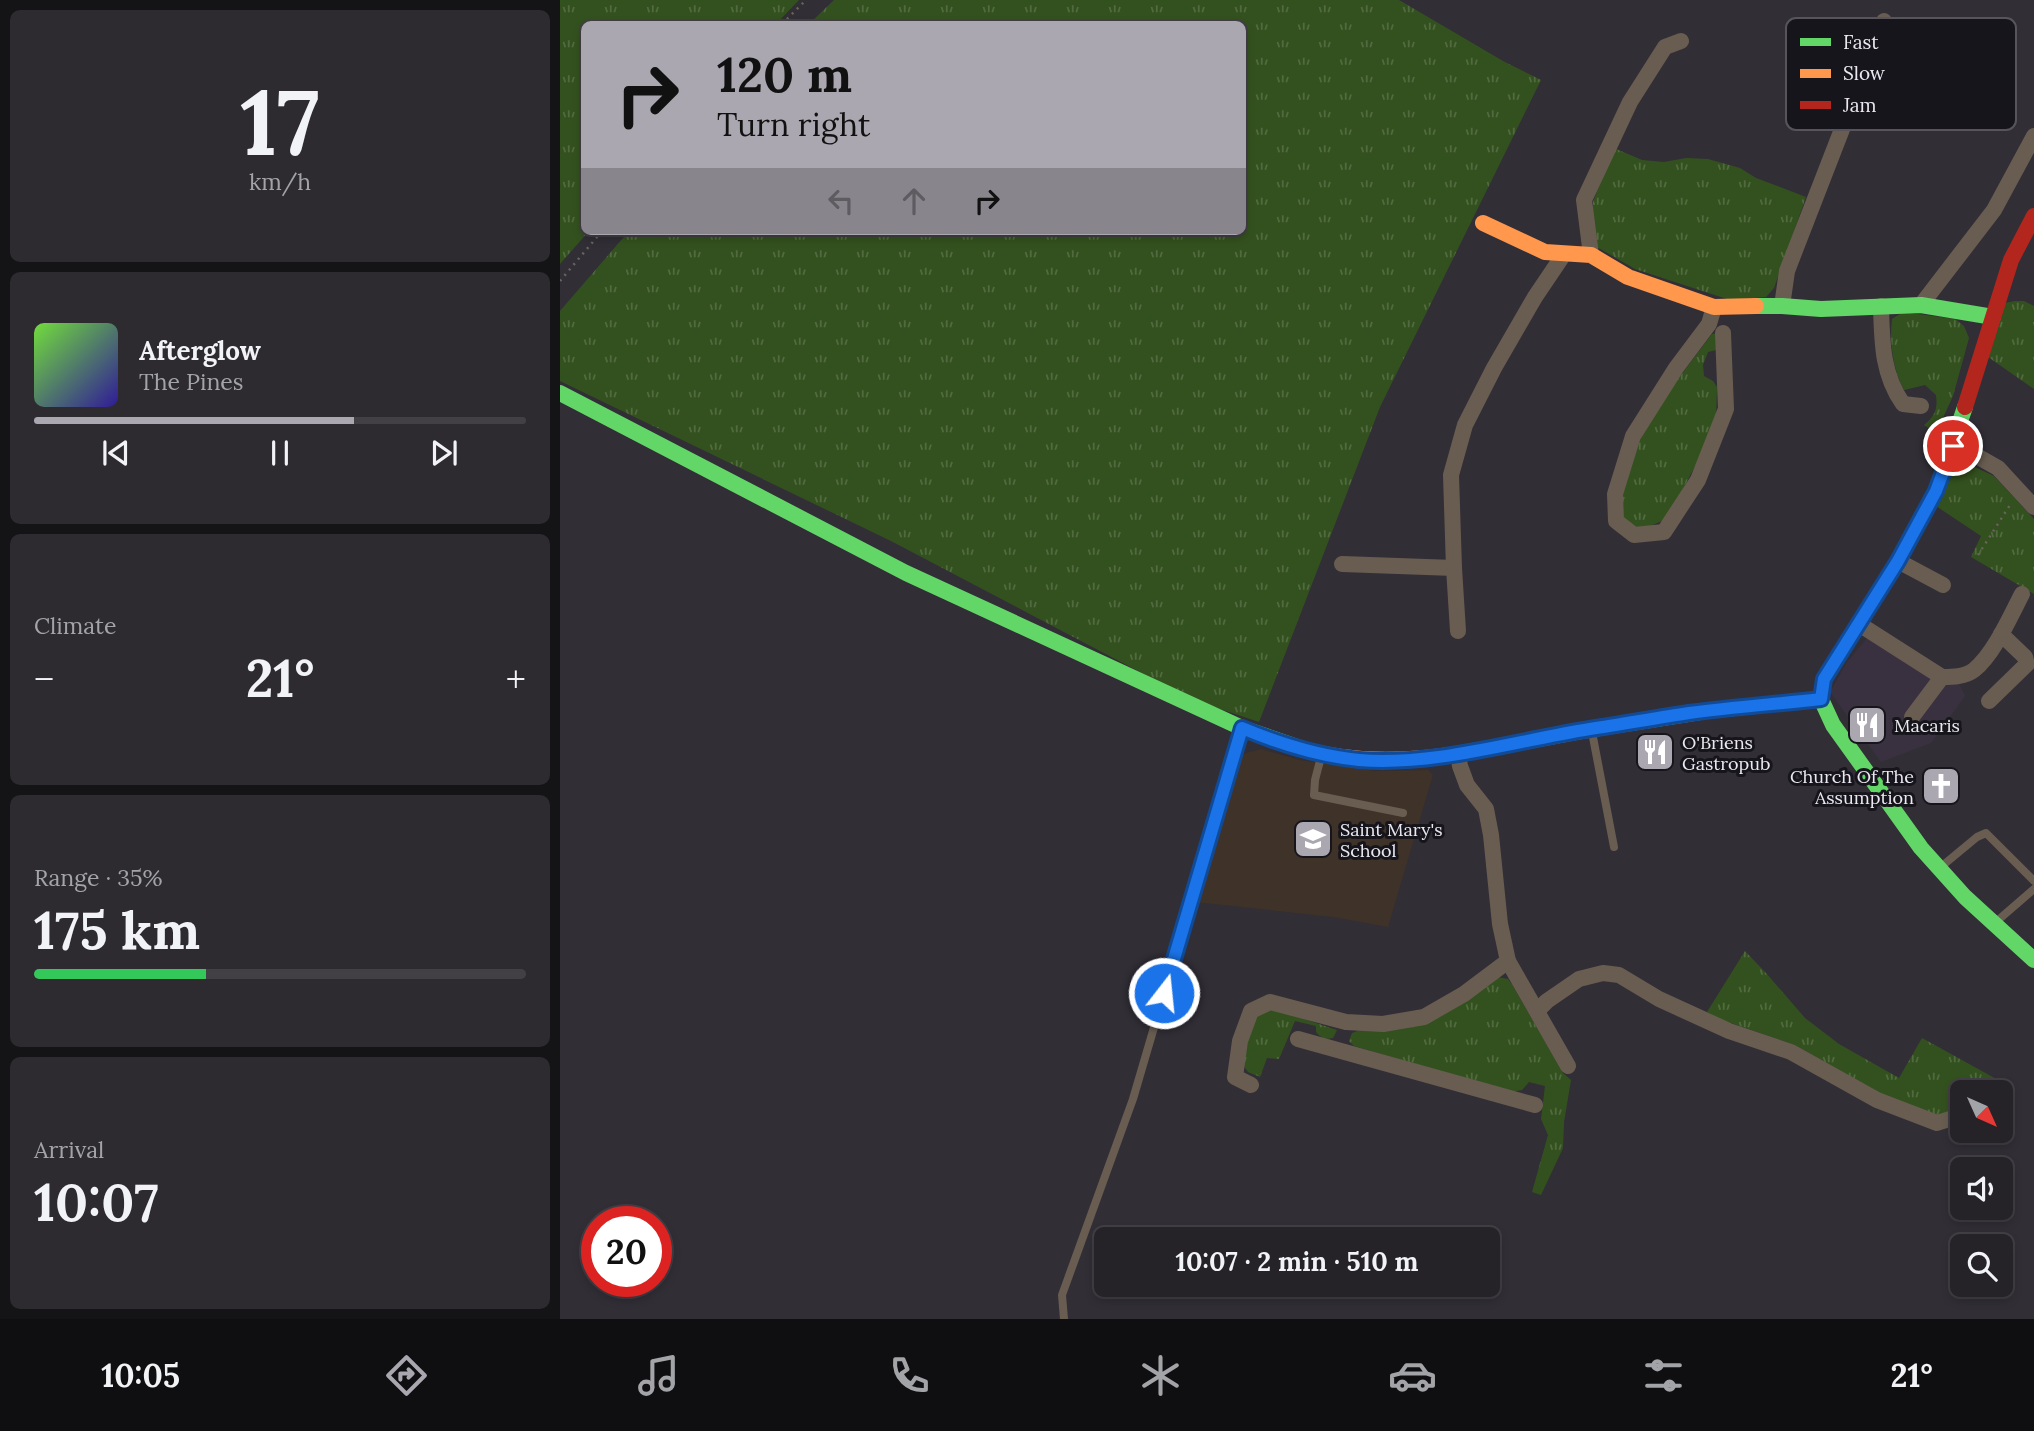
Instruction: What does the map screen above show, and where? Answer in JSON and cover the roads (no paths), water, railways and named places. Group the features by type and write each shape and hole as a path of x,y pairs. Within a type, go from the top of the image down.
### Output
{"street":[{"path":"1591,255 1584,200 1630,102 1665,47 1681,41"},
{"path":"1782,306 1787,271 1842,130"},
{"path":"1921,304 1994,210 2034,136"},
{"path":"2034,216 2011,260 1953,446 1936,491 1898,561 1824,679 1821,699 1833,725 1921,848 1965,897 2034,960"},
{"path":"1483,223 1545,252 1591,255 1628,276 1714,307 1782,306 1821,309 1921,304 1993,317"},
{"path":"1458,631 1451,475 1465,425 1535,297 1564,254"},
{"path":"1881,306 1882,351 1892,389 1903,404 1922,406"},
{"path":"1714,307 1709,324 1676,368 1633,436 1615,494 1616,521 1634,535 1664,531 1698,480 1726,409 1723,333"},
{"path":"560,393 906,573 1284,745 1360,760 1411,760 1690,713 1821,699"},
{"path":"1953,446 1998,468 2034,508"},
{"path":"1898,561 1942,585"},
{"path":"1342,564 1454,568"},
{"path":"1859,624 1941,677 1955,677 1973,671 2001,634 2022,594"},
{"path":"1990,701 2027,664 2025,657 2001,634"},
{"path":"1912,717 1941,677"},
{"path":"1458,754 1467,785 1486,809 1500,924 1508,961 1567,1066"},
{"path":"1251,1085 1235,1077 1240,1041 1251,1011 1270,1002 1346,1022 1383,1024 1424,1017 1464,993 1508,961"},
{"path":"1537,1011 1547,1000 1580,979 1603,973 1619,975 1659,999 1729,1031 1791,1052 1877,1100 1937,1123 1950,1119"},
{"path":"1341,1051 1346,1022"},
{"path":"1298,1039 1535,1105"}],"lane":[{"path":"1064,1319 1062,1295 1133,1099 1242,728"},
{"path":"1591,729 1614,847"},
{"path":"1322,754 1314,794 1403,813"},
{"path":"1939,868 1977,837 1986,834 2034,881"},
{"path":"1994,923 2034,889"}],"place":[{"name":"Macaris","path":"1867,725"},
{"name":"O'Briens Gastropub","path":"1655,752"},
{"name":"Church Of The Assumption","path":"1941,786"},
{"name":"Saint Mary's School","path":"1313,839"}]}
